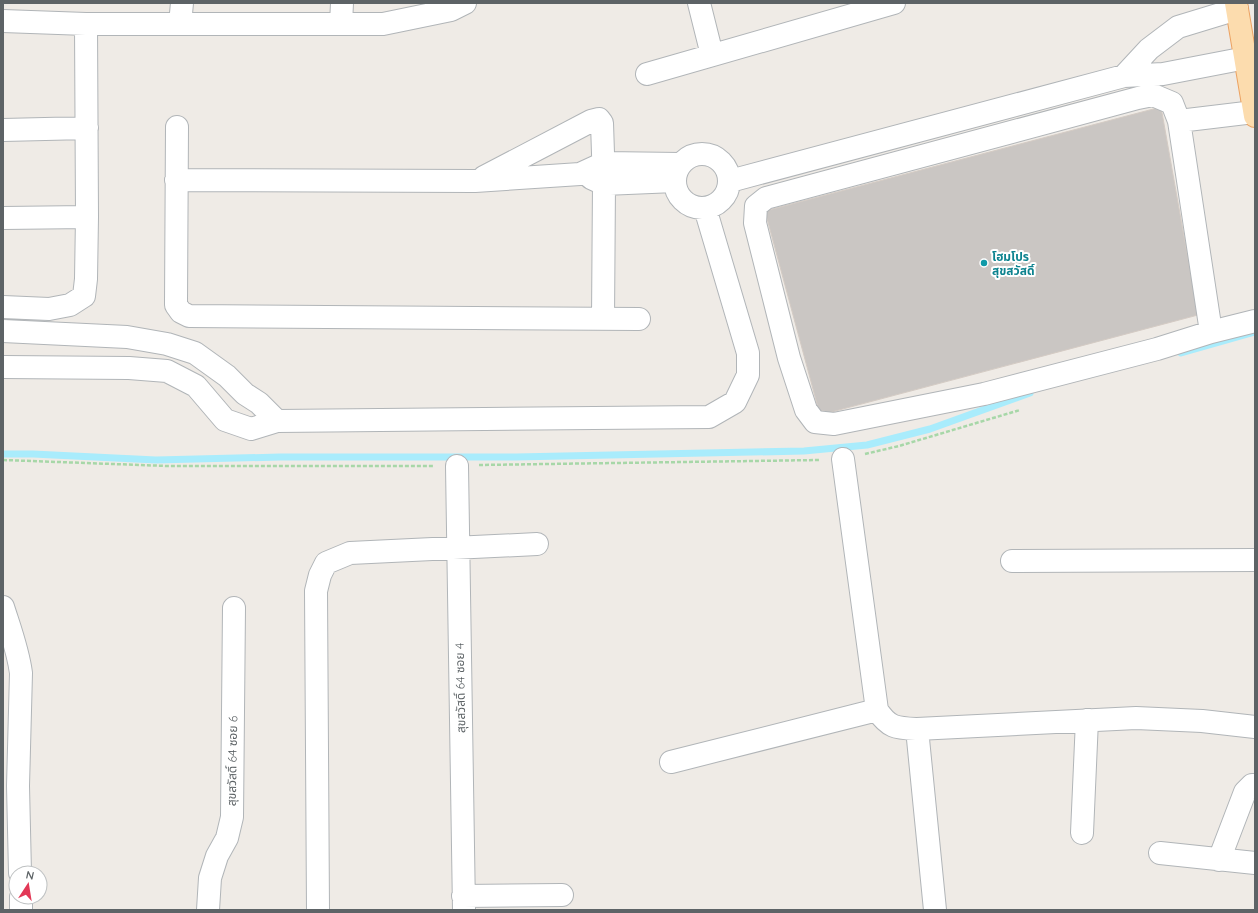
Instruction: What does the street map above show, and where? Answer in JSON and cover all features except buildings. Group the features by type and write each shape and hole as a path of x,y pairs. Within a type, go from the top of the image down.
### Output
{"main road":[{"path":"1236,6 1255,114"}],"street":[{"path":"3,21 86,24 181,14 341,13 383,24 451,10 465,3"},
{"path":"698,3 712,55"},
{"path":"647,74 894,3"},
{"path":"1124,76 1149,49 1178,27 1236,6"},
{"path":"3,307 48,309 70,305 84,296 86,279 87,217 86,24"},
{"path":"730,181 1124,76 1163,74 1246,58"},
{"path":"1210,332 1179,121 1172,103 1153,96 1138,98 766,198 756,206 755,223 789,358 806,410 815,422 834,424 984,394 1255,321"},
{"path":"1179,121 1255,114"},
{"path":"475,181 599,119 602,123 604,174 603,319"},
{"path":"177,127 176,305 180,312 189,316 639,319"},
{"path":"3,130 86,128"},
{"path":"698,154 707,154 716,157 724,164 728,172 730,181 728,190 724,198 716,204 705,208 695,207 680,197 677,190 678,173 688,158 698,154"},
{"path":"176,180 475,181 580,174 678,173"},
{"path":"3,367 129,368 167,371 196,386 225,420 252,429 277,421 708,417 736,402 748,375 748,353 705,208"},
{"path":"3,218 87,217"},
{"path":"3,331 127,338 167,344 195,353 227,376 245,394 259,403 277,421"},
{"path":"167,344 167,371"},
{"path":"843,459 878,710 883,719 891,726 902,729 917,729 1136,718 1202,721 1255,727"},
{"name":"สุขสวัสดิ์ 64 ซอย 4","path":"457,466 463,903"},
{"path":"318,910 316,591 320,575 326,563 350,552 537,544"},
{"path":"1012,561 1255,560"},
{"path":"3,607 15,642 21,673 10,784 19,865"},
{"name":"สุขสวัสดิ์ 64 ซอย 6","path":"208,910 210,878 217,856 227,838 232,817 234,608"},
{"path":"672,762 878,710"},
{"path":"1082,833 1087,720"},
{"path":"917,729 935,910"},
{"path":"1219,860 1245,792 1252,785 1255,785"},
{"path":"1160,854 1255,863"},
{"path":"463,903 562,895"}],"path":[{"path":"3,460 168,466 457,466 843,459 899,446 1027,408"}],"waterway":[{"path":"1181,353 1255,332"},
{"path":"3,454 156,460 280,457 516,457 804,451 867,445 930,429 1030,393"}],"place":[{"name":"โฮมโปร สุขสวัสดิ์","path":"984,263"}]}
